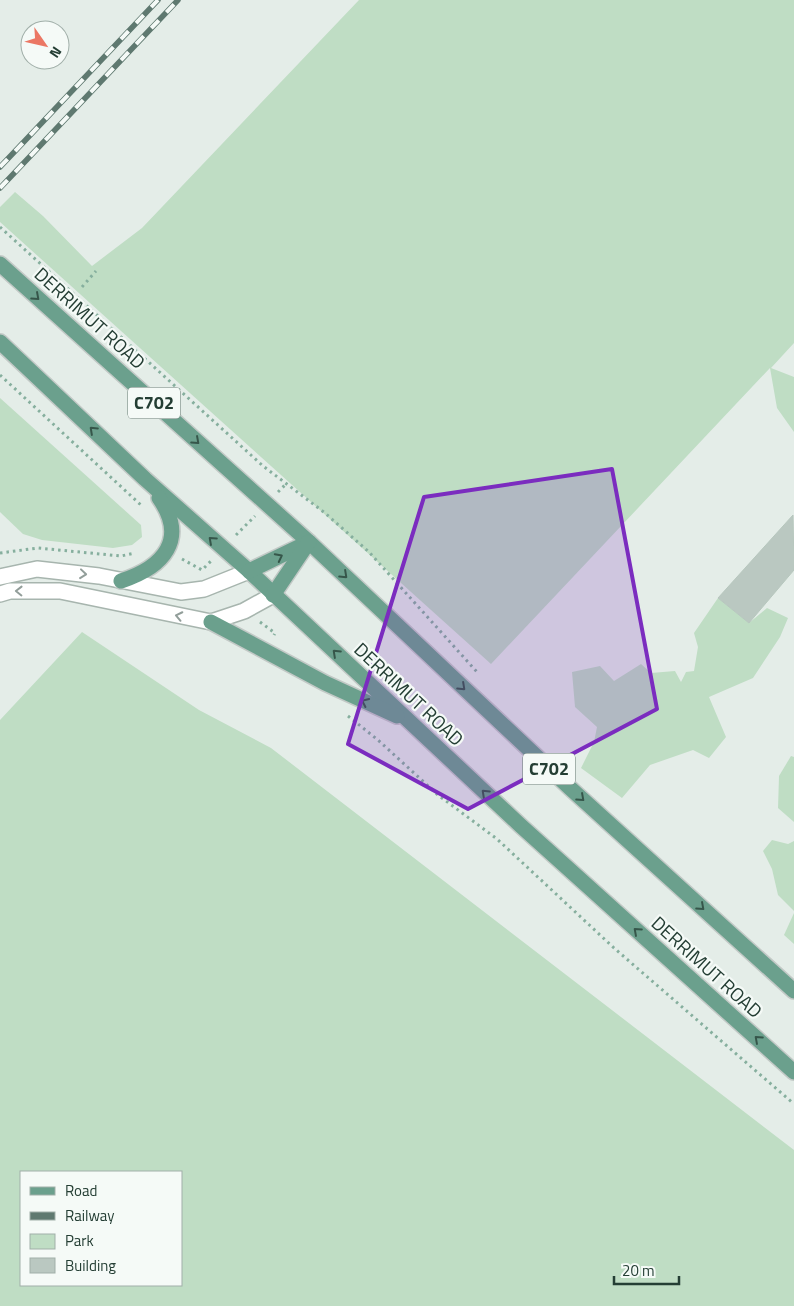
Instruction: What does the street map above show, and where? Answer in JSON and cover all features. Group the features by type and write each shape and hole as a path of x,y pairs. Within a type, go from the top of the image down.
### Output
{"main road":[{"name":"DERRIMUT ROAD","path":"0,264 309,542 570,788 794,990"},
{"name":"DERRIMUT ROAD","path":"0,342 145,479 250,571 273,595 520,826 794,1072"},
{"path":"121,581 141,574 168,550 172,540 169,513 145,479"},
{"path":"250,571 309,542"},
{"path":"273,595 309,542"},
{"path":"211,622 325,683 410,722"}],"lane":[{"path":"0,577 37,569 181,592 204,589 250,571"},
{"path":"0,594 10,591 60,592 211,622 244,611 273,595"}],"path":[{"path":"0,228 256,460 325,513 369,552 483,679"},
{"path":"82,287 96,271"},
{"path":"0,375 145,508"},
{"path":"0,553 38,548 122,556 141,551"},
{"path":"344,712 378,740 438,795 497,839 614,948 794,1104"}],"highlighted area":[{"path":"612,469 657,709 468,809 348,744 424,497"}],"green space":[{"path":"359,0 794,0 794,343 771,368 794,377 794,432 777,408 770,368 491,664 0,222 0,207 15,192 43,216 92,266 142,228"},
{"path":"0,398 141,525 142,537 132,545 113,548 42,540 23,534 0,512"},
{"path":"718,598 749,623 767,608 788,618 780,637 753,678 709,697 726,737 709,758 693,750 650,765 622,798 581,768 594,742 597,727 575,707 572,672 600,666 614,681 641,664 651,673 675,671 681,682 686,672 694,671 698,647 694,633"},
{"path":"82,632 199,710 271,748 794,1150 794,1306 0,1306 0,720"},
{"path":"791,756 794,757 794,822 778,808 779,776"},
{"path":"772,840 788,844 794,841 794,911 778,895 772,869 763,851"},
{"path":"794,913 794,944 784,935"}],"building":[{"path":"793,515 794,570 749,623 718,598"}],"railway":[{"path":"0,167 158,0"},
{"path":"0,188 178,0"}]}
